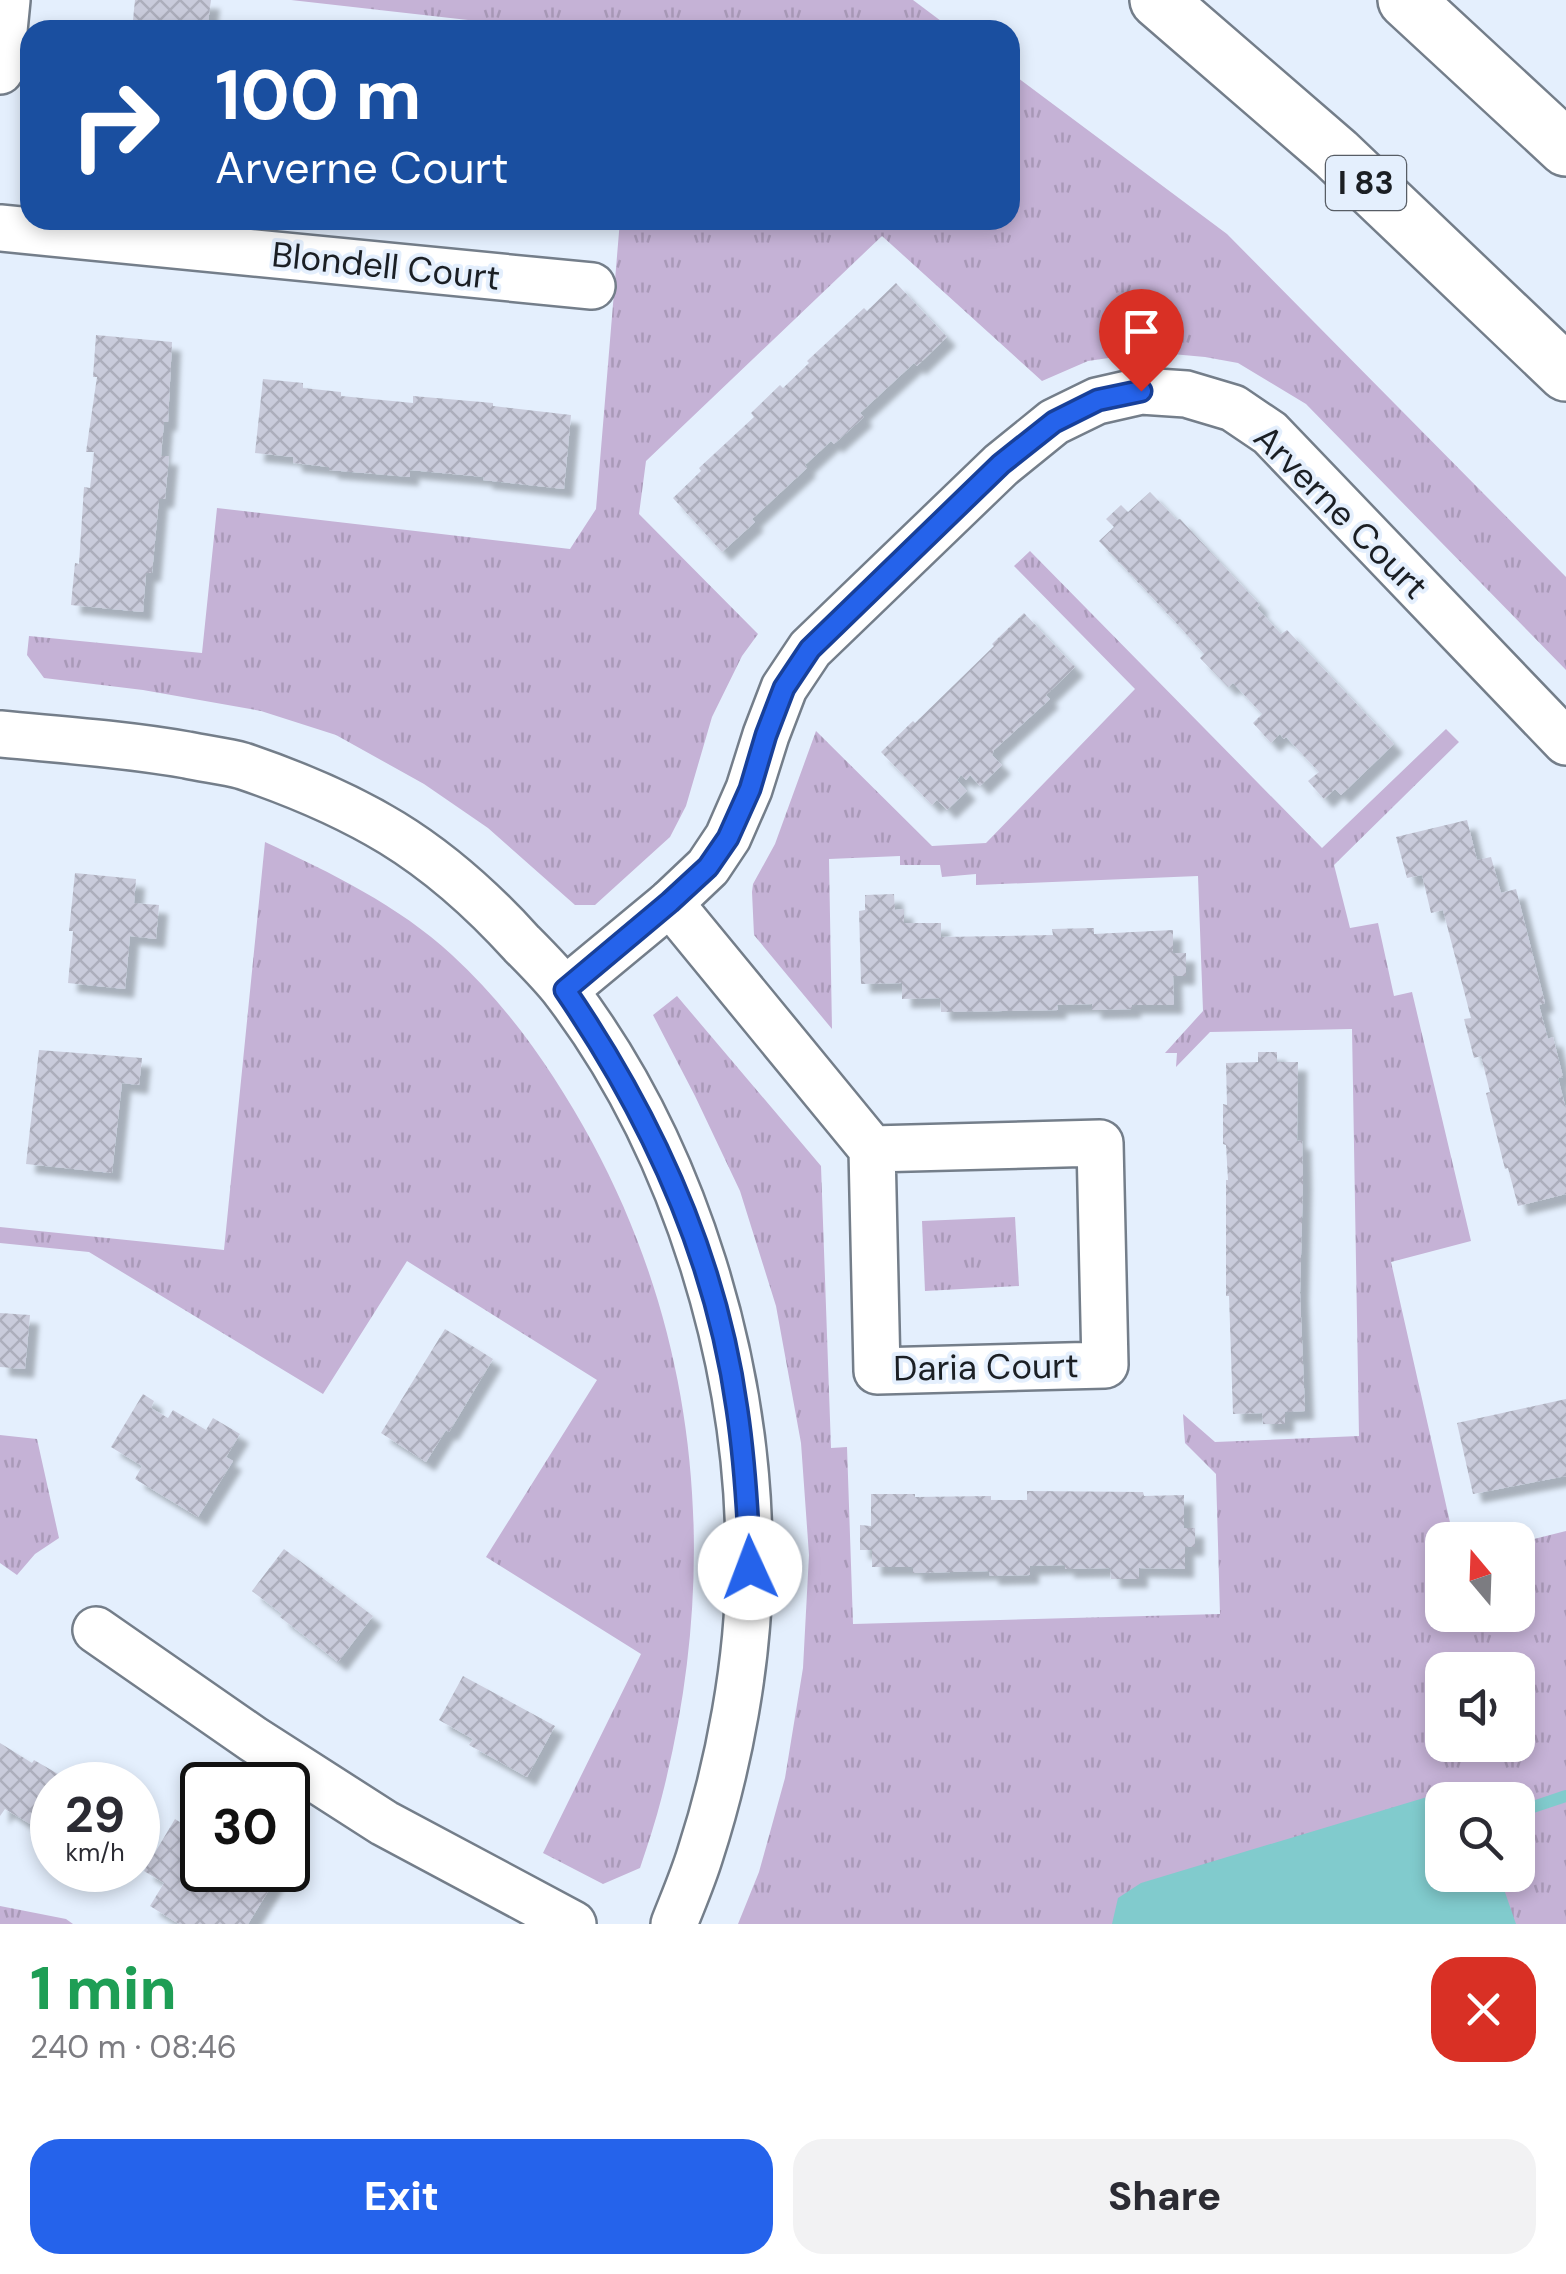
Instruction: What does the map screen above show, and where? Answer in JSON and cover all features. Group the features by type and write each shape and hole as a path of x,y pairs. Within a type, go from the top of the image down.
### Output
{"highway":[{"name":"I 83","path":"1158,0 1336,154 1566,373"},
{"path":"1406,0 1566,148"}],"street":[{"path":"0,71 7,0"},
{"name":"Blondell Court","path":"20,230 592,286"},
{"name":"Arverne Court","path":"565,990 708,867 728,838 750,789 784,688 810,649 1001,464 1054,422 1098,400 1141,391 1186,394 1233,408 1270,433 1566,742"},
{"path":"0,734 144,748 240,766 320,796 391,832 452,874 503,923 565,990 606,1051 673,1181 700,1252 722,1329 744,1464 750,1568 742,1666 727,1758 700,1856 674,1924"},
{"path":"670,902 872,1149"},
{"name":"Daria Court","path":"1100,1143 1105,1365 877,1371 872,1149 1100,1143"},
{"path":"96,1630 253,1739 384,1823 573,1924"}],"green space":[{"path":"291,0 913,0 940,20 468,20"},
{"path":"1020,79 1227,234 1566,577 1566,670 1306,404 1238,363 1150,352 1088,361 1042,381 882,236 646,461 639,514 758,634 742,656 712,717 686,806 670,837 595,905 575,905 488,828 424,784 336,735 261,711 143,690 44,678 27,655 29,636 202,653 217,508 570,549 596,509 619,230 1020,230"},
{"path":"1030,551 1322,848 1446,729 1459,742 1334,865 1350,928 1378,923 1394,996 1412,992 1471,1241 1391,1262 1450,1522 1425,1522 1425,1632 1535,1632 1535,1539 1566,1531 1566,1924 738,1924 759,1872 785,1778 803,1668 809,1555 801,1443 776,1306 740,1191 653,1015 677,996 821,1166 831,1448 847,1447 853,1624 1220,1614 1216,1474 1185,1443 1183,1414 1215,1442 1359,1436 1352,1029 1210,1032 1176,1067 1177,1053 1165,1053 1203,1011 1198,876 976,885 976,874 942,877 940,865 900,865 900,856 829,859 832,1029 754,935 753,884 775,844 816,731 932,846 986,843 1135,689 1014,566"},
{"path":"265,842 387,905 452,955 493,997 547,1067 592,1142 629,1220 657,1299 678,1380 690,1462 694,1545 691,1628 680,1712 662,1796 640,1868 603,1884 543,1853 641,1654 486,1557 597,1380 407,1261 323,1394 89,1252 0,1243 0,1227 224,1250"},
{"path":"1015,1217 1019,1286 925,1291 922,1221"},
{"path":"0,1435 37,1439 59,1538 35,1554 17,1575 0,1563"},
{"path":"0,1906 66,1919 73,1924 0,1924"}],"shaded area":[{"path":"1425,1798 1425,1892 1505,1892 1516,1924 1112,1924 1118,1898 1141,1883"}],"building":[{"path":"135,0 211,0 208,20 133,20"},
{"path":"896,283 947,337 860,413 864,417 805,465 807,468 722,552 673,498 754,417 751,413 780,385 783,388 864,308 867,311"},
{"path":"96,335 172,342 168,422 164,422 161,456 169,456 165,499 159,499 152,573 146,573 143,612 71,605 75,563 79,564 84,487 90,488 94,452 86,452 97,377 93,377"},
{"path":"263,379 303,383 303,388 341,392 341,396 413,403 413,396 571,415 564,489 410,470 410,477 329,470 293,463 293,457 255,453"},
{"path":"1150,492 1260,605 1257,608 1281,634 1287,630 1394,744 1341,795 1335,789 1324,799 1308,781 1319,772 1286,737 1280,734 1271,743 1253,723 1262,714 1233,683 1228,687 1200,658 1204,654 1099,541 1114,527 1106,519 1121,505 1128,512"},
{"path":"1024,613 1075,667 1046,695 1050,699 994,750 992,755 1002,765 980,786 970,775 966,780 961,775 957,780 967,791 947,810 937,800 932,805 881,752"},
{"path":"1467,820 1477,860 1491,857 1501,893 1516,889 1545,1003 1539,1005 1548,1039 1553,1037 1563,1077 1558,1078 1566,1109 1566,1194 1518,1206 1486,1093 1490,1092 1481,1056 1474,1058 1464,1019 1471,1018 1443,910 1431,913 1422,875 1407,878 1396,837"},
{"path":"75,873 136,879 134,903 159,905 156,939 130,936 125,989 68,983"},
{"path":"894,894 895,910 904,909 904,923 941,923 941,937 1053,935 1052,929 1094,928 1094,934 1173,930 1173,953 1186,953 1186,976 1173,976 1174,1005 1092,1010 1092,1004 1057,1005 1058,1010 941,1012 940,998 902,999 902,983 861,984 859,911 865,910 865,895"},
{"path":"39,1050 142,1058 139,1085 122,1083 112,1173 26,1164"},
{"path":"1258,1052 1277,1052 1277,1062 1298,1062 1305,1411 1285,1412 1285,1424 1263,1424 1262,1413 1233,1414 1226,1296 1228,1180 1223,1104 1227,1105 1226,1063 1258,1062"},
{"path":"0,1313 30,1315 25,1369 0,1367"},
{"path":"445,1329 493,1359 426,1462 381,1433"},
{"path":"143,1394 154,1401 151,1408 168,1418 173,1410 206,1430 213,1418 240,1434 226,1457 233,1461 198,1517 135,1479 142,1466 111,1447"},
{"path":"1566,1399 1566,1476 1473,1494 1457,1423"},
{"path":"1027,1491 1184,1495 1184,1528 1195,1528 1195,1547 1185,1547 1185,1569 1139,1568 1139,1579 1111,1579 1110,1568 1065,1569 1065,1565 1030,1566 1030,1575 990,1576 989,1571 913,1573 913,1567 872,1567 872,1550 860,1550 860,1525 871,1526 871,1494 1027,1500"},
{"path":"284,1549 373,1616 338,1662 252,1591"},
{"path":"463,1676 555,1726 527,1777 469,1745 473,1739 439,1720"},
{"path":"0,1743 30,1762 30,1824 5,1809 0,1816"},
{"path":"175,1819 180,1822 180,1892 268,1892 248,1924 179,1924 150,1906 164,1883 160,1881 160,1844"}],"waterway":[{"path":"1535,1806 1566,1796"}],"route":[{"path":"750,1568 737,1405 722,1329 700,1252 673,1181 642,1117 606,1051 565,990 708,867 728,838 750,789 784,688 810,649 1001,464 1054,422 1098,400 1141,391"}]}
